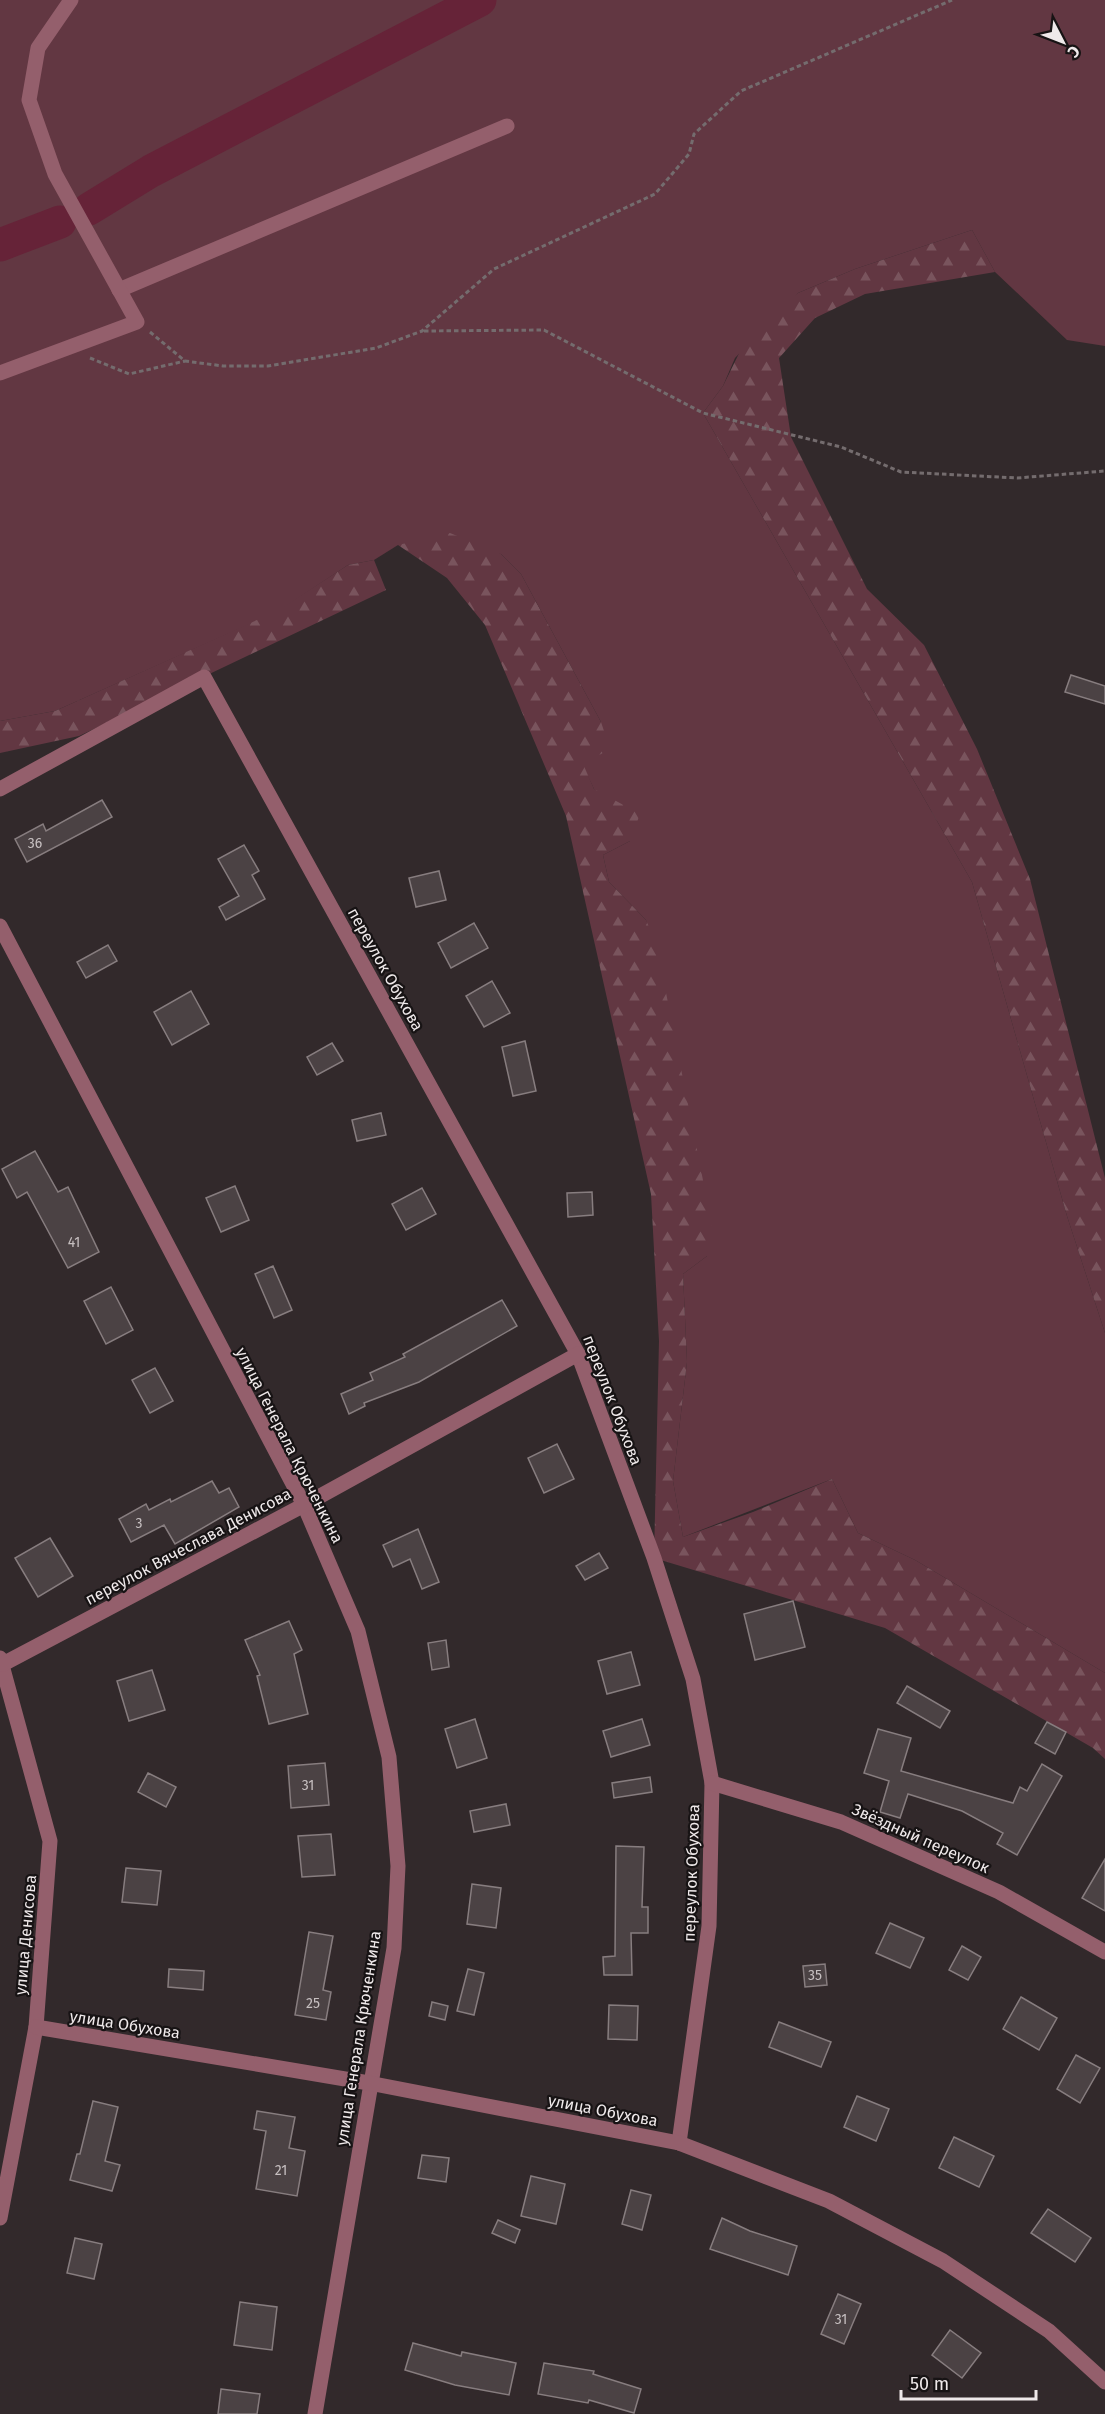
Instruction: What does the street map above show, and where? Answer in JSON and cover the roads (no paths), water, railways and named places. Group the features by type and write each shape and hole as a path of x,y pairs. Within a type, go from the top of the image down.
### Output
{"street":[{"path":"0,373 137,322 55,174 29,100 38,48 72,0"},
{"path":"119,290 507,126"},
{"name":"переулок Обухова","path":"0,789 204,677 579,1354 654,1558 693,1679 712,1783 709,1926 679,2143"},
{"name":"улица Генерала Крюченкина","path":"0,926 304,1505 358,1630 389,1757 398,1866 393,1948 315,2414"},
{"name":"переулок Вячеслава Денисова","path":"2,1661 304,1505 579,1354"},
{"name":"улица Денисова","path":"0,2218 36,2027 50,1841 2,1661"},
{"name":"Звёздный переулок","path":"712,1783 841,1822 999,1892 1105,1952"},
{"name":"улица Обухова","path":"36,2027 369,2083 679,2143 829,2201 943,2261 1049,2331 1105,2382"}],"waterway":[{"path":"89,209 151,171 480,0"},
{"path":"0,245 60,222"}]}
